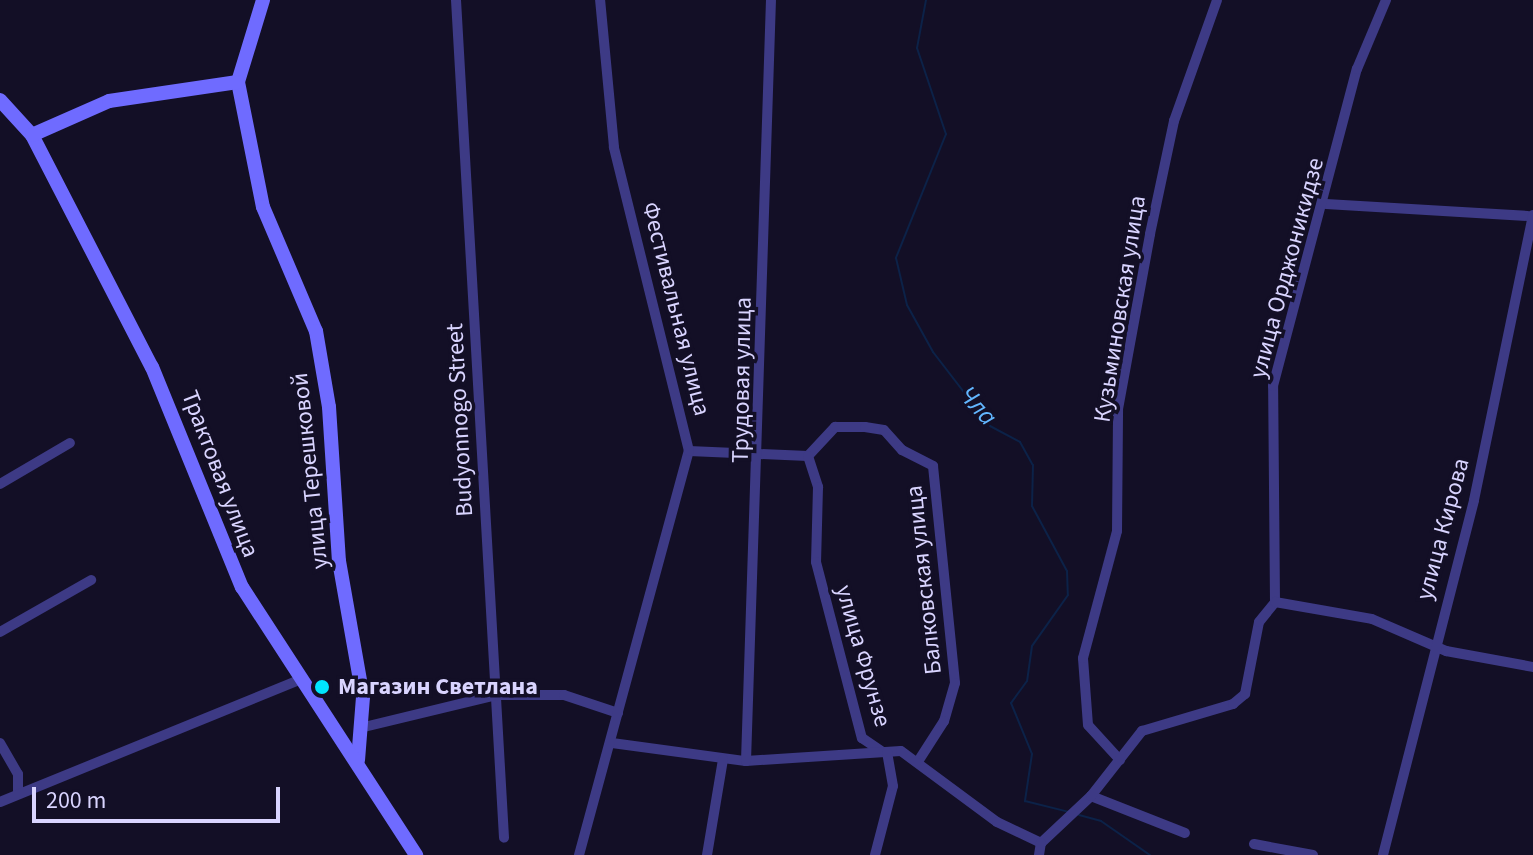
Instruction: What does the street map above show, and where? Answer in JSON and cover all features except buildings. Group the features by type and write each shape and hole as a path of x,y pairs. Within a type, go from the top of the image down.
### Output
{"street":[{"name":"улица Терешковой","path":"263,0 238,82 263,207 316,331 329,407 339,561 363,697 358,760"},
{"name":"Budyonnogo Street","path":"456,0 504,838"},
{"name":"Фестивальная улица","path":"579,855 612,743 689,451 614,147 600,0"},
{"name":"Трудовая улица","path":"746,761 762,452 771,0"},
{"name":"Кузьминовская улица","path":"1120,760 1088,725 1083,658 1117,531 1118,409 1150,234 1174,121 1217,0"},
{"name":"улица Орджоникидзе","path":"1275,602 1273,386 1326,204 1357,69 1386,0"},
{"path":"32,135 119,99 238,82"},
{"name":"Трактовая улица","path":"0,100 32,135 181,425 242,587 358,760 416,855"},
{"path":"1326,204 1530,216"},
{"name":"улица Кирова","path":"1383,855 1433,643 1474,500 1530,216"},
{"name":"Балковская улица","path":"808,456 835,427 865,427 884,430 902,450 933,466 955,683 944,721 919,760"},
{"path":"0,484 70,443"},
{"path":"689,451 808,456"},
{"name":"улица Фрунзе","path":"808,456 818,487 816,562 843,671 862,738 887,753 893,786 875,855"},
{"path":"0,632 91,580"},
{"path":"1039,855 1041,843 1091,796 1156,722 1233,704 1245,694 1264,611 1275,602 1372,619 1433,643 1533,667"},
{"path":"0,802 18,792 122,757 302,679"},
{"path":"360,728 496,695 564,695 618,713"},
{"path":"0,743 18,774 18,792"},
{"path":"612,743 662,744 723,759 746,761 887,753 919,760 997,822 1041,843"},
{"path":"707,855 723,759"},
{"path":"1091,796 1185,833"},
{"path":"1254,844 1313,855"}],"waterway":[{"name":"Чла","path":"926,0 917,48 946,134 896,258 907,305 933,352 990,426 1020,442 1033,465 1032,506 1067,571 1068,595 1032,646 1027,681 1011,703 1032,754 1025,801 1069,812"},
{"name":"Чла","path":"1079,815 1101,821 1150,855"}],"place":[{"name":"Магазин Светлана","path":"322,687"}]}
